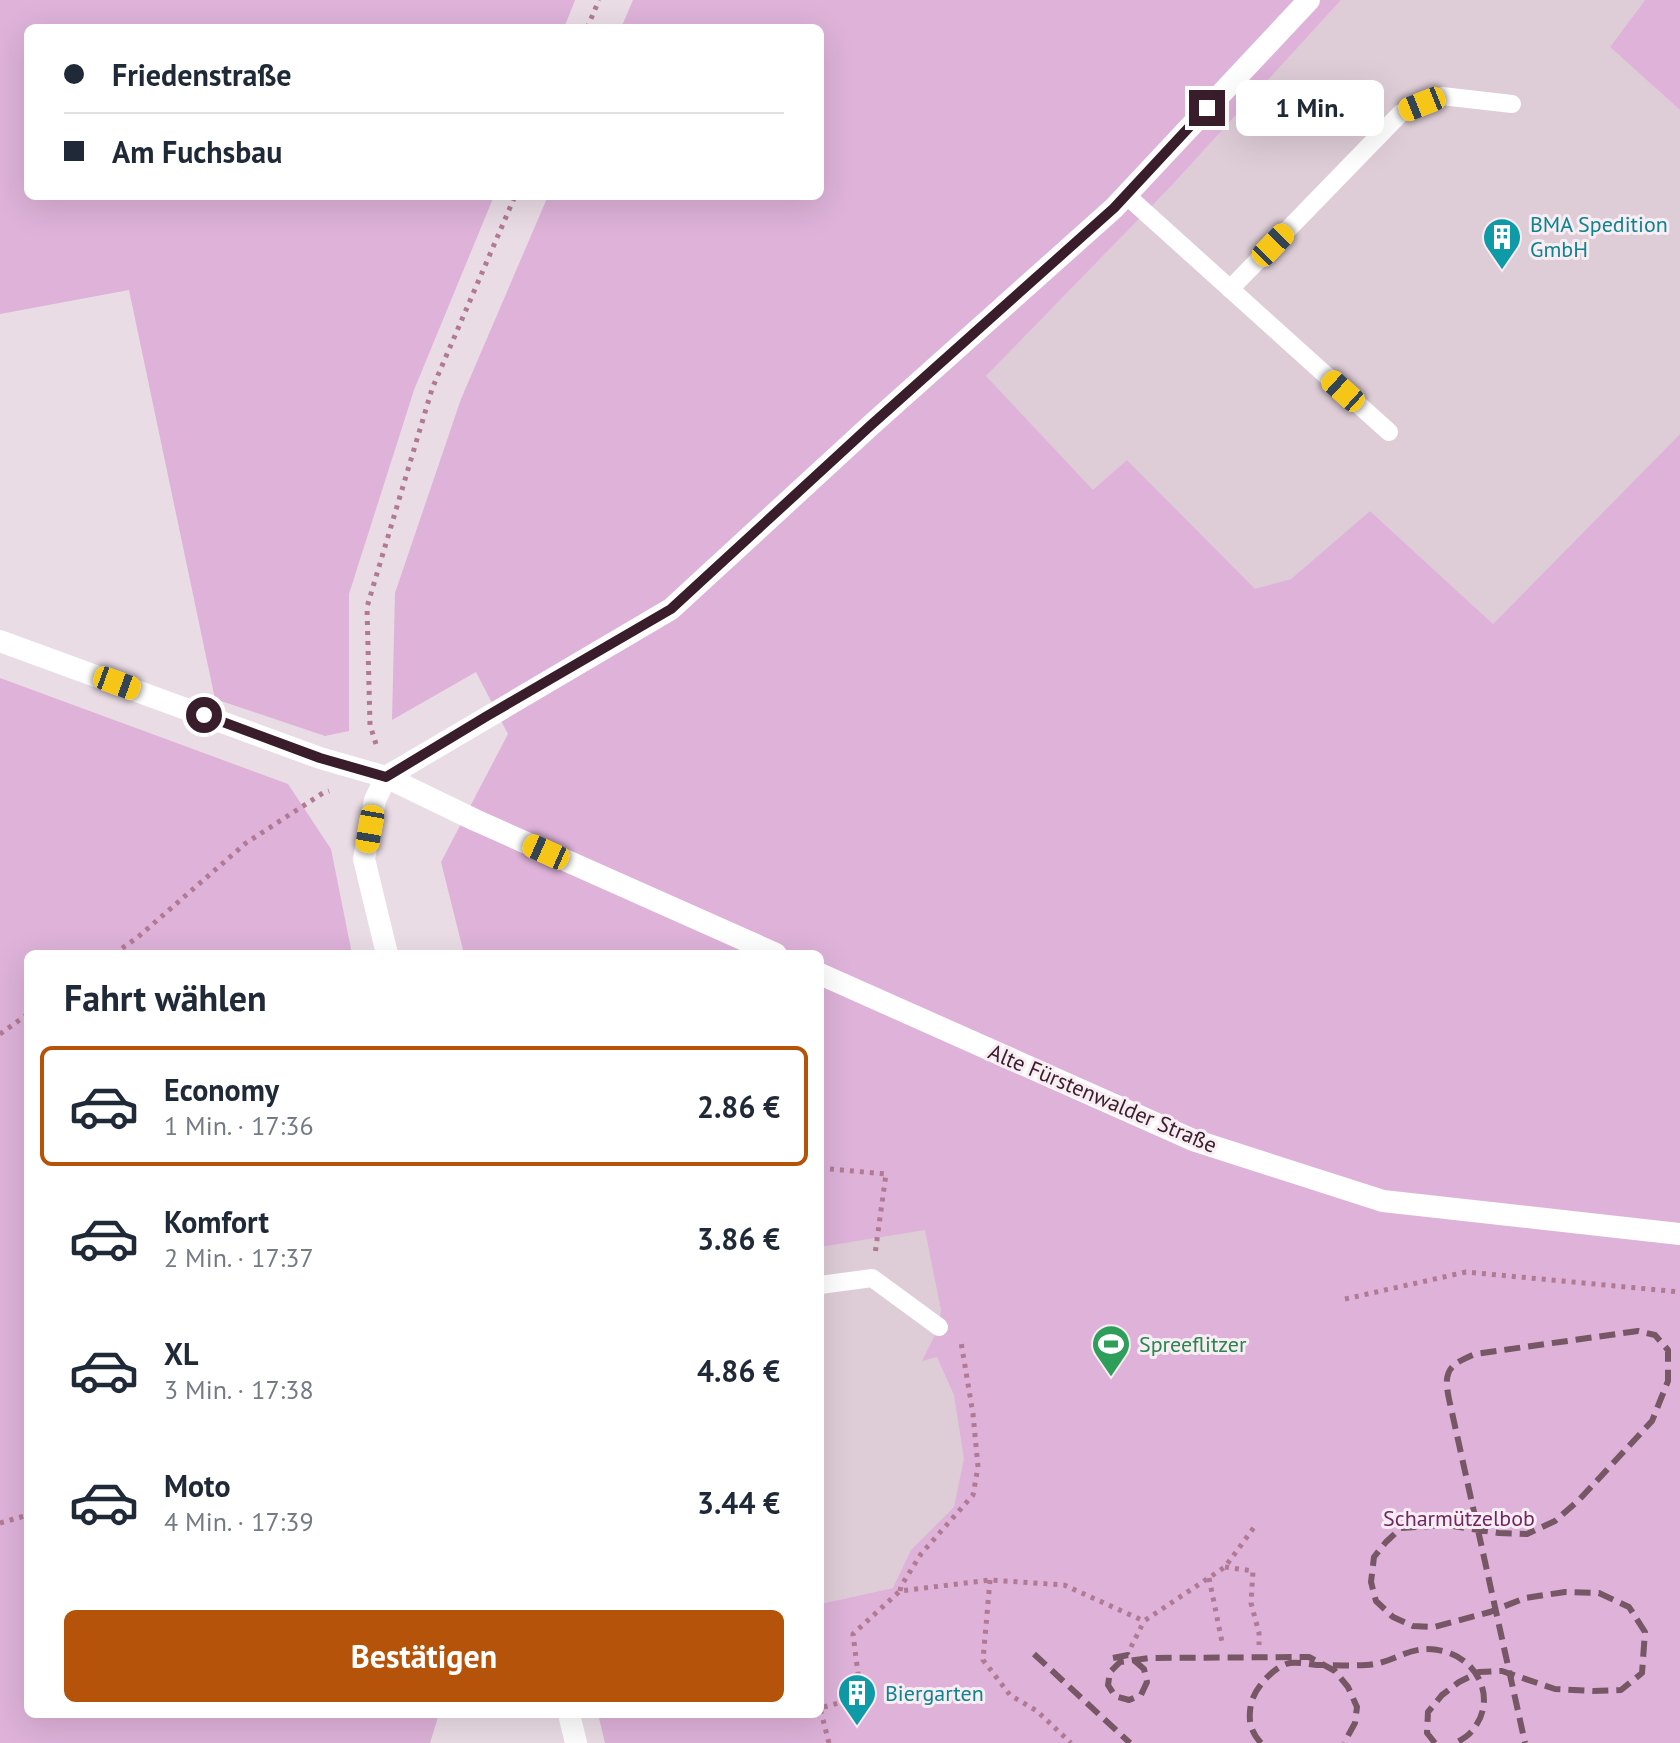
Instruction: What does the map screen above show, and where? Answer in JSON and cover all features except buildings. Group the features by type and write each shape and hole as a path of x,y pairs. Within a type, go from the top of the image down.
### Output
{"street":[{"path":"386,950 364,859 375,800 386,777 671,609 1114,208 1309,0"},
{"path":"0,641 320,758 386,777 767,950"},
{"name":"Alte Fürstenwalder Straße","path":"824,976 1193,1140 1383,1201 1680,1234"},
{"path":"570,1718 576,1743"}],"lane":[{"path":"1230,289 1401,113 1442,96 1512,104"},
{"path":"1126,195 1389,432"},
{"path":"824,1284 872,1278 939,1327"}],"path":[{"path":"589,24 599,0"},
{"path":"386,777 370,725 367,607 432,389 513,200"},
{"path":"120,950 246,843 323,793 336,790"},
{"path":"0,1034 24,1017"},
{"path":"824,1168 886,1174 872,1278"},
{"path":"1345,1299 1466,1272 1680,1292"},
{"path":"824,1707 861,1697 853,1634 900,1591 921,1554 973,1495 978,1467 960,1333 939,1327"},
{"path":"0,1523 24,1516"},
{"path":"1131,1647 1144,1621 1225,1567 1255,1526"},
{"path":"1225,1567 1253,1571 1251,1603 1259,1645"},
{"path":"1209,1578 1222,1642"},
{"path":"900,1591 990,1580 1064,1585 1144,1621"},
{"path":"990,1580 983,1660 1010,1695 1037,1711 1071,1743"},
{"path":"823,1718 829,1743"}],"shaded area":[{"path":"1341,0 1645,0 1610,47 1680,110 1680,434 1493,624 1370,511 1291,579 1255,590 1127,460 1093,491 986,376 1174,183"},
{"name":"Spreeflitzer","path":"1105,1199 1324,1241 893,1588 824,1603 824,1246"}],"green space":[{"path":"0,0 575,0 566,24 24,24 24,200 492,200 414,390 349,594 349,731 325,736 215,699 129,290 0,314"},
{"name":"Scharmützelbob","path":"633,0 1341,0 1174,183 986,376 1093,490 1127,460 1255,589 1291,579 1370,511 1493,624 1680,434 1680,1743 605,1743 599,1718 824,1718 824,1603 893,1588 911,1550 954,1507 964,1459 954,1395 937,1357 922,1361 939,1327 941,1310 925,1230 824,1246 824,950 463,950 441,862 508,734 476,672 392,720 395,593 461,399 546,200 824,200 824,24 623,24"},
{"path":"1645,0 1680,0 1680,110 1610,47"},
{"path":"0,678 288,784 331,849 351,950 24,950 24,1718 438,1718 430,1743 0,1743"}],"railway":[{"path":"1435,1743 1427,1733 1428,1712 1442,1695 1479,1672 1502,1671 1555,1689 1593,1691 1621,1690 1642,1673 1645,1632 1629,1607 1599,1593 1565,1592 1525,1598 1490,1612 1434,1627 1413,1626 1393,1617 1376,1601 1371,1582 1374,1557 1401,1528 1446,1525 1499,1533 1527,1534 1555,1521 1579,1500 1652,1421 1668,1381 1668,1350 1655,1335 1638,1331 1475,1354 1454,1365 1448,1375 1449,1399 1518,1711 1525,1743"},
{"path":"1261,1743 1251,1725 1251,1704 1260,1686 1286,1664 1366,1665 1412,1651 1431,1649 1456,1656 1467,1663 1481,1684 1484,1696 1479,1720 1470,1733 1456,1743"},
{"path":"1034,1654 1130,1743"},
{"path":"1113,1658 1128,1655 1144,1669 1147,1682 1141,1695 1129,1700 1115,1696 1108,1685 1110,1672 1120,1662 1149,1658 1309,1657 1335,1671 1348,1687 1357,1707 1355,1723 1344,1743"}],"place":[{"name":"BMA Spedition GmbH","path":"1502,271"},
{"name":"Spreeflitzer","path":"1111,1378"},
{"name":"Biergarten","path":"857,1727"}],"route":[{"path":"204,715 320,758 386,777 671,609 1114,208 1207,108"}]}
